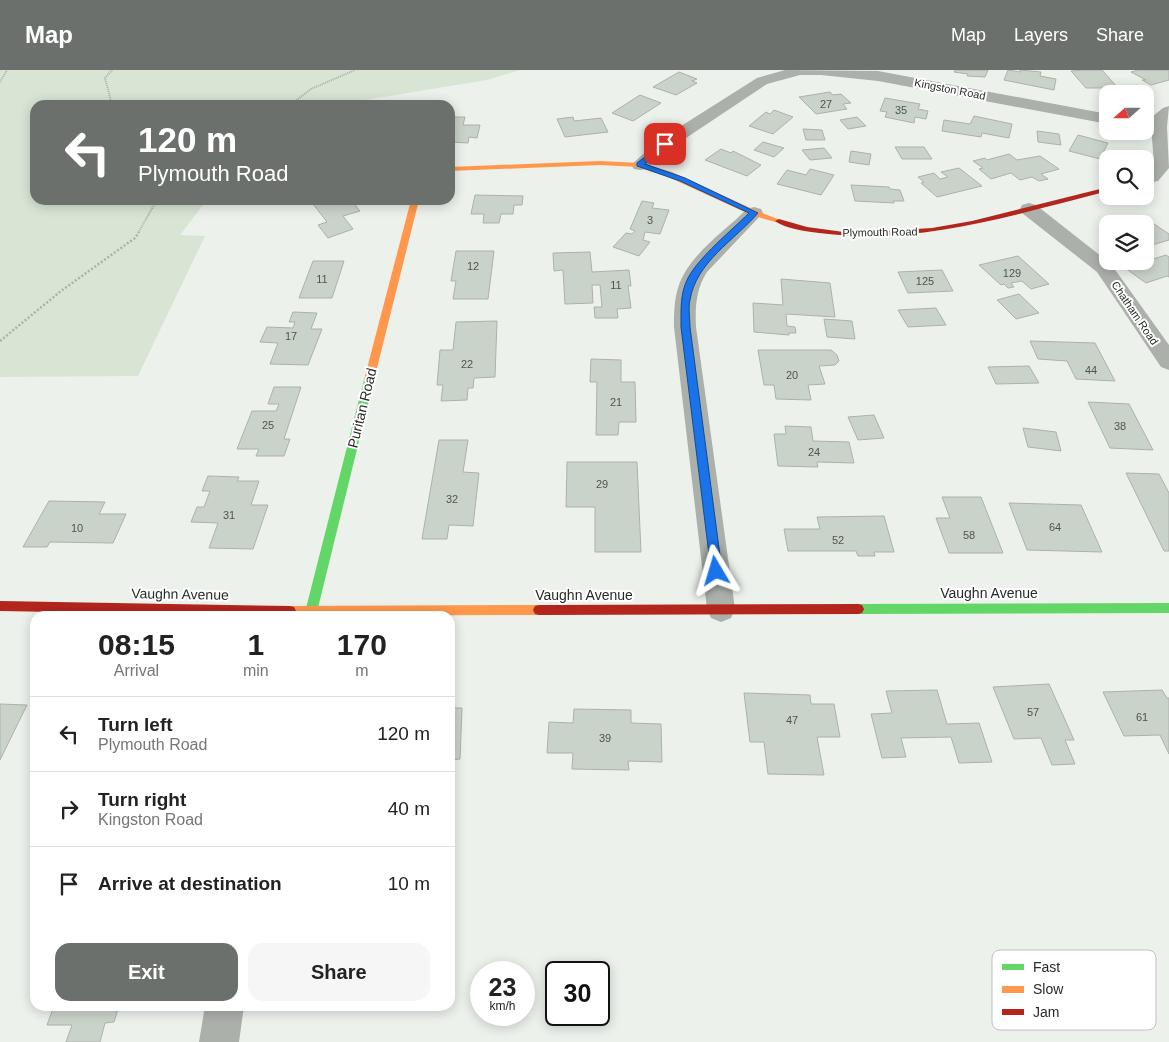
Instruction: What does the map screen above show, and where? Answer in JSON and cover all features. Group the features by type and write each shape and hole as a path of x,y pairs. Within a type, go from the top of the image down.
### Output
{"street":[{"name":"Kingston Road","path":"640,165 673,139 762,81 799,71 843,71 878,76 1099,117"},
{"path":"1154,124 1169,111"},
{"path":"1154,133 1163,164 1154,175"},
{"name":"Plymouth Road","path":"455,169 600,163 640,165 685,180 754,213 806,229 851,235 932,230 1029,210 1099,191"},
{"name":"Puritan Road","path":"311,611 414,205"},
{"name":"Chatham Road","path":"1029,210 1104,268 1169,362"},
{"path":"721,609 685,327 685,300 692,278 709,258 754,213"},
{"name":"Vaughn Avenue","path":"0,606 194,611"},
{"name":"Vaughn Avenue","path":"455,612 721,609 1169,608"},
{"path":"219,1042 224,1011"}],"path":[{"path":"0,82 7,70"},
{"path":"111,100 105,78 112,70"},
{"path":"297,100 312,89 355,70"},
{"path":"0,341 61,291 135,238 154,205"}],"green space":[{"path":"0,70 520,70 487,80 365,100 30,100 30,205 203,205 180,235 205,236 138,376 0,377"}],"building":[{"path":"955,70 988,70 985,77 967,76 968,74 954,72"},
{"path":"1008,70 1041,72 1040,76 1056,79 1054,90 1004,80"},
{"path":"1102,70 1115,85 1099,85 1099,88 1086,88 1071,71"},
{"path":"1138,70 1167,70 1169,71 1169,80 1151,85 1131,72"},
{"path":"679,72 697,79 692,81 697,83 676,95 653,87"},
{"path":"830,92 833,95 841,94 851,103 843,104 847,109 816,114 799,97"},
{"path":"640,95 661,103 633,121 612,113"},
{"path":"885,98 920,104 918,109 928,111 926,119 915,117 914,123 885,117 887,112 880,111"},
{"path":"774,110 793,117 773,134 749,126 766,112 770,114"},
{"path":"974,116 1012,124 1009,138 982,133 981,137 942,131 944,120 970,124"},
{"path":"455,117 465,117 463,125 480,125 477,138 469,137 468,143 455,142"},
{"path":"573,117 574,121 601,118 608,132 565,137 557,119"},
{"path":"857,117 866,126 848,129 840,120"},
{"path":"803,129 822,130 825,140 806,140"},
{"path":"1037,131 1059,134 1061,145 1038,142"},
{"path":"1078,135 1108,143 1104,150 1099,150 1099,159 1069,151"},
{"path":"763,142 784,148 774,157 754,150"},
{"path":"895,147 924,147 932,159 902,159"},
{"path":"824,148 832,158 810,160 802,150"},
{"path":"721,149 731,153 733,151 761,165 747,176 705,160"},
{"path":"851,151 871,154 869,165 849,162"},
{"path":"1009,154 1017,160 1040,156 1059,169 1041,174 1048,179 1039,181 1032,177 1020,180 1011,173 991,179 979,169 983,168 973,161 985,158 987,160"},
{"path":"959,168 982,186 937,197 921,183 924,182 918,177 934,173 940,179 948,177 941,172"},
{"path":"810,169 834,175 821,195 777,184 787,170 806,175"},
{"path":"851,185 889,187 890,189 900,190 904,201 893,201 894,203 855,201"},
{"path":"475,195 523,196 522,205 514,205 513,214 501,214 499,223 483,223 484,214 471,214"},
{"path":"642,201 654,203 652,208 669,210 660,234 645,232 643,240 650,242 639,256 613,247 626,233 632,234 635,231 630,229"},
{"path":"314,205 355,205 360,211 343,216 353,229 328,238 318,225 327,222"},
{"path":"1154,224 1169,234 1169,240 1154,244"},
{"path":"456,251 494,251 488,299 453,299 456,281 451,281"},
{"path":"590,252 592,272 629,270 631,286 628,286 631,308 617,309 618,318 595,318 594,307 602,307 600,285 592,285 593,303 565,304 563,270 554,271 553,253"},
{"path":"1166,255 1169,257 1169,277 1146,283 1128,270 1154,270 1154,259"},
{"path":"1018,256 1049,284 1031,289 1022,281 1011,283 1014,287 1008,288 1004,284 1001,285 979,265"},
{"path":"313,261 344,261 332,298 299,298"},
{"path":"942,270 953,291 908,293 898,272"},
{"path":"781,279 830,283 835,317 786,314 787,326 795,327 796,333 789,333 789,335 754,332 753,303 783,305"},
{"path":"1019,294 1039,313 1016,319 997,300"},
{"path":"936,308 946,325 908,327 898,310"},
{"path":"293,312 317,313 311,329 322,329 308,365 270,364 278,343 260,342 267,327 293,328 295,322 289,322"},
{"path":"824,319 852,321 855,339 827,337"},
{"path":"497,321 495,377 474,378 473,388 468,388 467,400 441,401 443,385 437,385 440,350 453,350 456,322"},
{"path":"1030,341 1095,343 1115,381 1076,379 1067,361 1038,359"},
{"path":"758,350 831,350 837,355 839,361 835,365 819,366 825,384 808,385 811,400 776,399 774,385 764,385"},
{"path":"591,359 621,360 621,382 635,382 636,422 619,422 618,435 596,435 597,382 590,382"},
{"path":"1029,366 1039,383 996,384 988,367"},
{"path":"274,387 301,387 284,439 290,439 284,456 256,456 259,449 237,449 252,411 276,411 279,404 268,404"},
{"path":"1088,402 1129,404 1153,450 1110,448"},
{"path":"874,415 884,438 858,440 848,417"},
{"path":"785,426 811,427 813,441 849,442 854,463 817,462 818,467 778,466 774,434 786,434"},
{"path":"1023,428 1056,432 1061,451 1028,447"},
{"path":"439,440 468,440 463,472 479,473 473,526 449,525 447,539 422,539"},
{"path":"567,462 637,462 641,552 595,552 595,507 566,507"},
{"path":"1126,473 1159,474 1169,493 1169,551 1164,551"},
{"path":"208,476 239,477 237,481 259,481 251,505 268,505 253,549 209,548 218,523 191,522 197,507 204,507 210,491 202,491"},
{"path":"942,497 981,497 1003,553 949,553 936,518 950,518"},
{"path":"49,501 105,502 99,514 126,514 113,543 50,542 47,547 23,547"},
{"path":"1009,503 1081,505 1102,552 1027,550"},
{"path":"884,516 894,552 874,552 875,556 858,556 856,551 788,551 784,529 820,529 817,517"},
{"path":"1049,684 1074,740 1065,740 1075,764 1052,765 1041,738 1014,739 993,687"},
{"path":"937,690 947,724 979,723 992,762 959,763 951,737 901,738 906,757 882,758 871,714 892,713 886,691"},
{"path":"1162,690 1167,698 1169,698 1169,754 1160,735 1124,736 1103,692"},
{"path":"744,693 810,695 811,704 834,704 840,737 817,737 824,775 768,774 764,742 750,742"},
{"path":"0,704 27,705 0,760"},
{"path":"455,708 462,708 460,759 455,760"},
{"path":"574,709 631,710 631,723 661,724 662,762 628,761 629,770 572,769 573,753 547,753 549,722 573,723"},
{"path":"52,1011 117,1011 114,1022 105,1023 100,1042 66,1042 72,1025 47,1025"}],"traffic: fast":[{"path":"311,611 369,380"},
{"path":"858,609 1169,608"}],"traffic: slow":[{"path":"455,169 600,163 640,165 669,174 754,213 779,221"},
{"path":"369,380 414,205"},
{"path":"290,611 539,610"}],"traffic: jam":[{"path":"779,221 806,229 851,235 932,230 972,223 1099,191"},
{"path":"0,606 290,611"},
{"path":"539,610 858,609"}],"route":[{"path":"665,144 640,165 682,179 754,213 709,258 692,278 685,300 685,327 716,571"}]}
